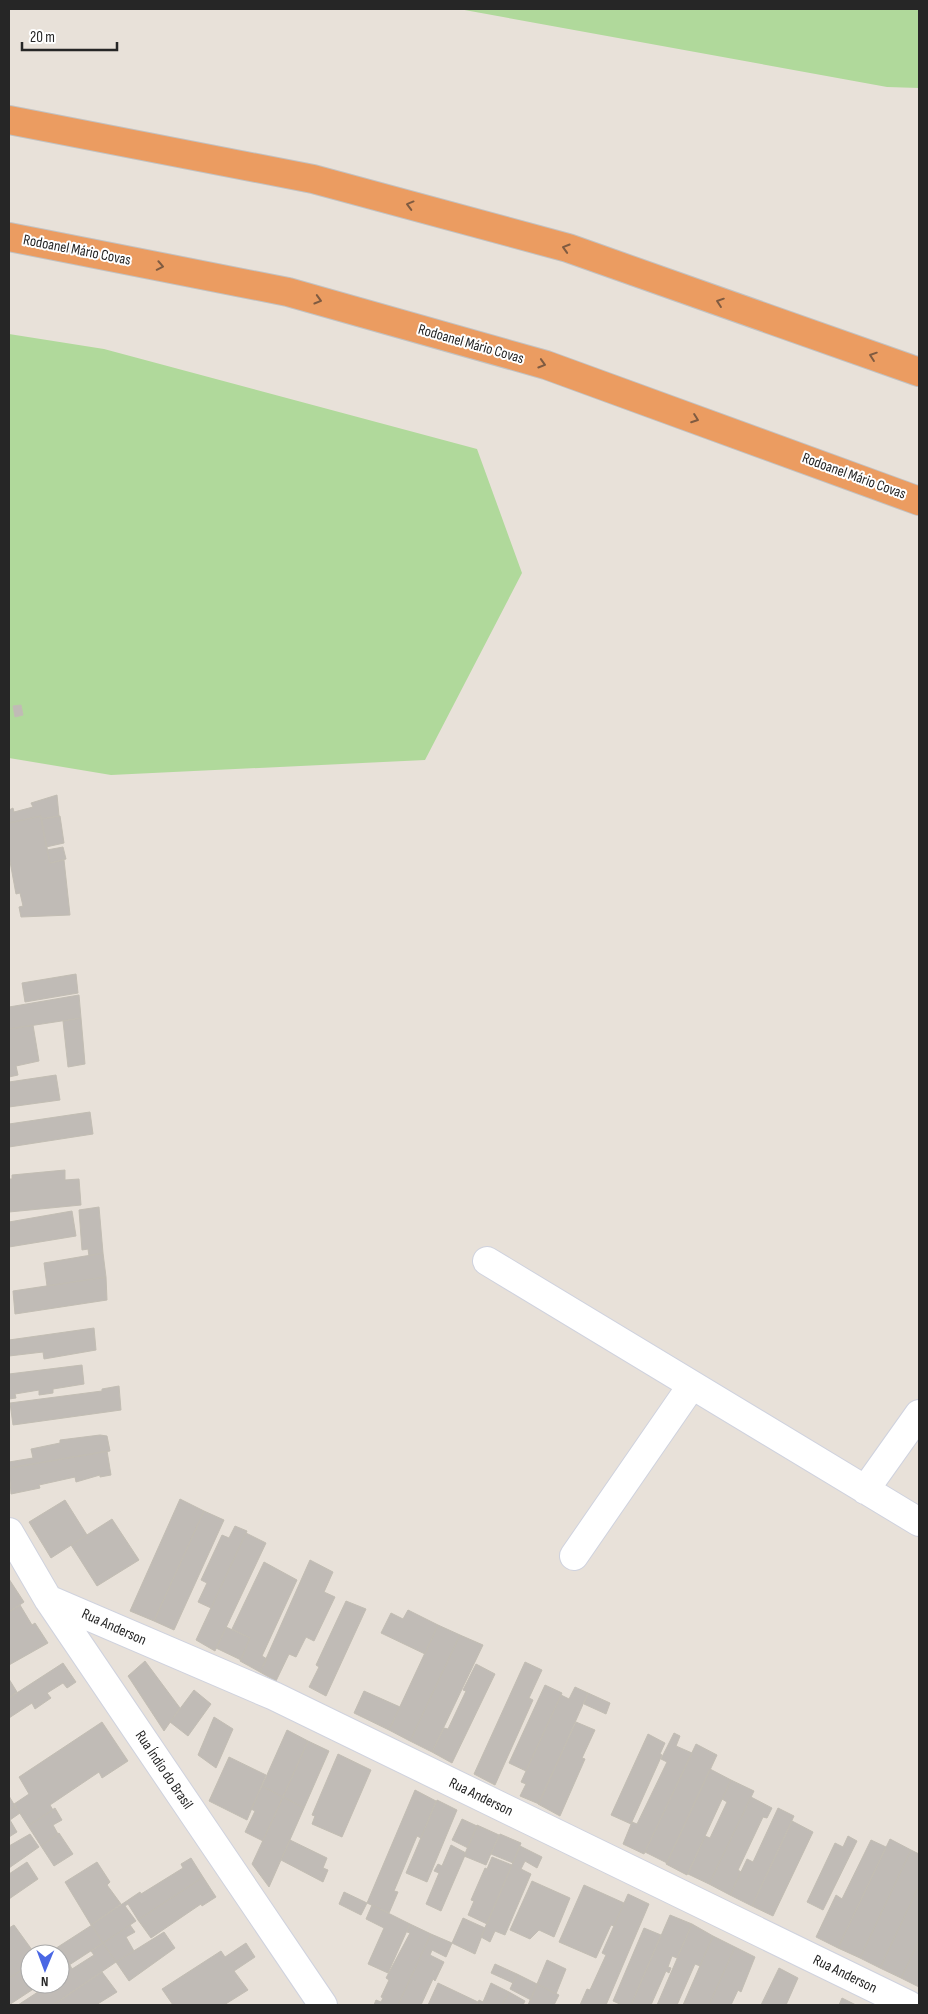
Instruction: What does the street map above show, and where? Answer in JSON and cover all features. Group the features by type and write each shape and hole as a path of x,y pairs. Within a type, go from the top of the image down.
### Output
{"highway":[{"path":"9,120 313,178 549,243 919,372"},
{"name":"Rodoanel Mário Covas","path":"9,236 288,292 537,362 913,498"}],"street":[{"path":"487,1261 919,1522"},
{"path":"574,1556 692,1385"},
{"path":"866,1490 919,1414"},
{"name":"Rua Índio do Brasil","path":"9,1532 48,1599 323,2005"},
{"name":"Rua Anderson","path":"48,1599 274,1696 909,2005"}],"green space":[{"path":"459,9 919,9 919,88 887,87"},
{"path":"9,334 104,349 477,449 522,573 425,760 111,775 9,758"}],"building":[{"path":"21,705 23,715 15,717 13,706"},
{"path":"57,795 59,816 41,819 41,816 9,823 9,810 13,808 14,812 33,807 31,803"},
{"path":"41,816 50,863 64,860 70,915 21,917 19,907 23,906 20,893 16,894 9,856 9,823"},
{"path":"60,816 64,843 46,847 41,819"},
{"path":"63,847 66,859 50,863 47,850"},
{"path":"76,974 78,993 25,1002 22,983"},
{"path":"79,995 81,1018 9,1029 9,1007"},
{"path":"81,1018 85,1064 68,1067 63,1021"},
{"path":"33,1025 39,1061 16,1066 18,1075 9,1077 9,1029"},
{"path":"56,1075 60,1100 9,1107 9,1082"},
{"path":"90,1112 93,1134 9,1147 9,1124"},
{"path":"65,1170 65,1180 79,1179 81,1205 9,1212 9,1179 12,1179 12,1175"},
{"path":"99,1207 103,1253 89,1256 88,1249 82,1250 79,1210"},
{"path":"72,1211 76,1236 9,1247 9,1222"},
{"path":"103,1253 106,1277 47,1286 44,1263"},
{"path":"106,1277 107,1300 15,1314 13,1291"},
{"path":"94,1328 96,1350 44,1359 43,1352 9,1356 9,1340"},
{"path":"82,1365 84,1384 53,1389 53,1393 39,1395 39,1390 15,1394 16,1398 9,1399 9,1374"},
{"path":"119,1386 121,1410 13,1425 10,1403 102,1391 102,1389"},
{"path":"100,1435 107,1436 110,1451 9,1468 9,1462 33,1458 31,1449 60,1443 60,1440"},
{"path":"107,1451 111,1475 100,1477 100,1475 76,1482 75,1477 39,1485 40,1488 11,1494 9,1468"},
{"path":"180,1499 204,1511 154,1621 130,1611"},
{"path":"65,1500 87,1535 51,1558 29,1522"},
{"path":"204,1511 224,1520 174,1630 154,1621"},
{"path":"112,1519 139,1560 97,1586 71,1545"},
{"path":"235,1526 247,1531 211,1608 198,1602 207,1583 201,1580 222,1535 229,1538"},
{"path":"246,1533 266,1543 215,1651 196,1640"},
{"path":"310,1560 333,1572 324,1592 335,1597 314,1641 306,1637 296,1657 289,1654 276,1681 260,1672"},
{"path":"264,1562 297,1580 262,1656 267,1659 260,1672 240,1661 250,1638 232,1629"},
{"path":"9,1579 24,1602 9,1612"},
{"path":"346,1601 366,1609 326,1696 309,1687 319,1667 316,1665"},
{"path":"20,1605 32,1625 35,1623 48,1643 9,1665 9,1612"},
{"path":"408,1610 438,1625 425,1654 381,1633 391,1613 403,1619"},
{"path":"438,1625 460,1635 410,1741 389,1730"},
{"path":"226,1627 250,1638 241,1660 216,1648"},
{"path":"460,1635 483,1645 432,1752 410,1741"},
{"path":"145,1661 180,1708 164,1731 128,1676"},
{"path":"525,1662 542,1670 529,1698 533,1700 495,1785 474,1774"},
{"path":"63,1663 76,1682 67,1688 63,1683 47,1693 51,1698 35,1709 32,1703 9,1718 9,1698"},
{"path":"476,1664 495,1674 452,1763 432,1752 444,1728 448,1729 466,1691 463,1690"},
{"path":"9,1679 17,1692 9,1698"},
{"path":"545,1685 562,1693 526,1771 509,1763"},
{"path":"575,1687 588,1693 539,1804 520,1796 526,1784 521,1782 561,1695 569,1699"},
{"path":"194,1690 211,1704 188,1736 170,1722"},
{"path":"364,1691 400,1707 389,1730 354,1713"},
{"path":"588,1693 610,1703 606,1714 584,1704"},
{"path":"214,1717 233,1729 216,1768 198,1755"},
{"path":"102,1722 128,1761 102,1778 99,1772 50,1805 53,1810 28,1826 14,1804 29,1794 19,1777"},
{"path":"576,1722 595,1730 582,1758 585,1759 560,1816 538,1804"},
{"path":"287,1730 308,1741 283,1797 262,1786"},
{"path":"674,1733 680,1736 676,1746 692,1753 644,1854 623,1844 632,1822 637,1824 667,1762 661,1759"},
{"path":"648,1734 665,1743 660,1754 662,1755 631,1824 611,1815"},
{"path":"308,1741 329,1751 304,1808 283,1797"},
{"path":"696,1744 717,1755 667,1863 645,1852"},
{"path":"338,1754 371,1770 342,1837 312,1824 315,1816 312,1815"},
{"path":"229,1757 266,1775 247,1820 209,1801"},
{"path":"710,1769 731,1780 687,1875 666,1864"},
{"path":"731,1780 754,1791 709,1884 688,1874 705,1836 710,1838 727,1802 722,1799"},
{"path":"262,1786 283,1797 263,1841 245,1832 255,1811 251,1809"},
{"path":"415,1790 436,1801 421,1838 417,1836 394,1891 398,1892 389,1913 367,1903"},
{"path":"9,1796 15,1806 9,1810"},
{"path":"283,1797 304,1808 269,1887 252,1864"},
{"path":"751,1797 772,1808 767,1818 763,1817 738,1870 741,1872 730,1895 709,1884"},
{"path":"437,1800 457,1810 427,1882 406,1873"},
{"path":"15,1806 20,1813 10,1820 17,1832 9,1837 9,1810"},
{"path":"55,1808 62,1820 53,1825 58,1834 41,1846 28,1826"},
{"path":"778,1808 794,1816 752,1906 730,1895 747,1859 753,1862"},
{"path":"462,1819 477,1826 468,1848 452,1840"},
{"path":"792,1821 813,1832 773,1916 752,1906"},
{"path":"477,1825 499,1835 486,1865 464,1856"},
{"path":"59,1833 73,1854 54,1866 41,1846"},
{"path":"30,1834 39,1847 9,1868 9,1846"},
{"path":"500,1834 521,1843 513,1863 491,1854"},
{"path":"848,1836 857,1841 823,1910 807,1902 835,1843 843,1847"},
{"path":"890,1839 911,1850 860,1958 838,1948"},
{"path":"290,1840 327,1858 323,1868 328,1870 323,1882 281,1860"},
{"path":"871,1840 886,1847 838,1948 816,1937 836,1895 842,1899"},
{"path":"451,1845 466,1853 441,1911 426,1904 439,1873 434,1871 438,1864 442,1866"},
{"path":"520,1846 542,1857 537,1868 525,1861 521,1869 531,1874 505,1935 495,1931 490,1942 481,1937"},
{"path":"911,1850 919,1854 919,1886 880,1968 860,1958"},
{"path":"492,1857 512,1865 487,1924 468,1915 474,1901 471,1900"},
{"path":"191,1858 203,1877 138,1920 128,1904 125,1906 136,1921 103,1943 91,1925 140,1892 141,1894 183,1868 181,1864"},
{"path":"27,1862 38,1879 9,1899 9,1874"},
{"path":"97,1862 110,1882 107,1885 121,1904 91,1925 65,1882"},
{"path":"203,1877 216,1897 202,1906 201,1904 151,1938 138,1920"},
{"path":"532,1881 570,1898 554,1937 539,1930 530,1939 510,1930"},
{"path":"584,1885 624,1903 614,1926 611,1925 596,1958 559,1942"},
{"path":"919,1886 919,1941 901,1978 880,1968"},
{"path":"344,1892 367,1903 361,1915 339,1904"},
{"path":"628,1894 649,1904 606,2005 580,2005 587,1989 590,1990 606,1955 602,1953"},
{"path":"372,1905 410,1924 388,1973 368,1964 384,1928 366,1919"},
{"path":"670,1915 692,1924 677,1958 672,1956 668,1967 671,1968 669,1973 666,1971 651,2005 631,2005"},
{"path":"463,1918 485,1928 475,1954 452,1943"},
{"path":"410,1924 431,1934 398,2005 374,2005 376,2000 381,2002 383,1998 381,1997 389,1980 386,1978 410,1933 407,1932"},
{"path":"692,1924 713,1936 700,1966 695,1964 677,2005 657,2005"},
{"path":"14,1925 28,1944 20,1944 20,1971 9,1978 9,1928"},
{"path":"92,1925 103,1943 70,1964 70,1944 63,1944"},
{"path":"130,1925 135,1932 126,1937 134,1951 116,1962 103,1943"},
{"path":"644,1928 661,1935 631,2005 622,2005 613,2001"},
{"path":"164,1932 175,1948 129,1981 116,1962"},
{"path":"431,1934 452,1943 446,1957 432,1950 430,1955 444,1962 435,1981 433,1979 421,2005 398,2005"},
{"path":"713,1936 735,1947 709,2005 683,2005"},
{"path":"919,1941 919,1987 901,1978"},
{"path":"103,1943 116,1962 70,1993 70,1965 72,1969 94,1955 91,1951"},
{"path":"246,1943 255,1957 234,1971 248,1990 224,2005 173,2005 162,1989 221,1951 225,1957"},
{"path":"735,1947 755,1957 741,1992 738,1990 731,2005 709,2005"},
{"path":"547,1960 566,1969 556,1994 537,1984"},
{"path":"495,1964 517,1974 513,1983 491,1973"},
{"path":"779,1968 798,1978 786,2005 761,2005"},
{"path":"20,1971 20,1994 26,1994 9,2005 9,1978"},
{"path":"102,1972 117,1992 96,2005 53,2005"},
{"path":"517,1974 537,1984 531,2000 510,1989"},
{"path":"438,1983 478,2002 477,2005 428,2005"},
{"path":"491,1983 509,1992 502,2005 477,2005 479,2000 483,2002"},
{"path":"537,1984 559,1995 554,2005 528,2005"},
{"path":"509,1992 525,2001 523,2005 502,2005"},
{"path":"35,1994 69,1994 53,2005 18,2005"},
{"path":"842,1998 856,2005 839,2005"}]}
